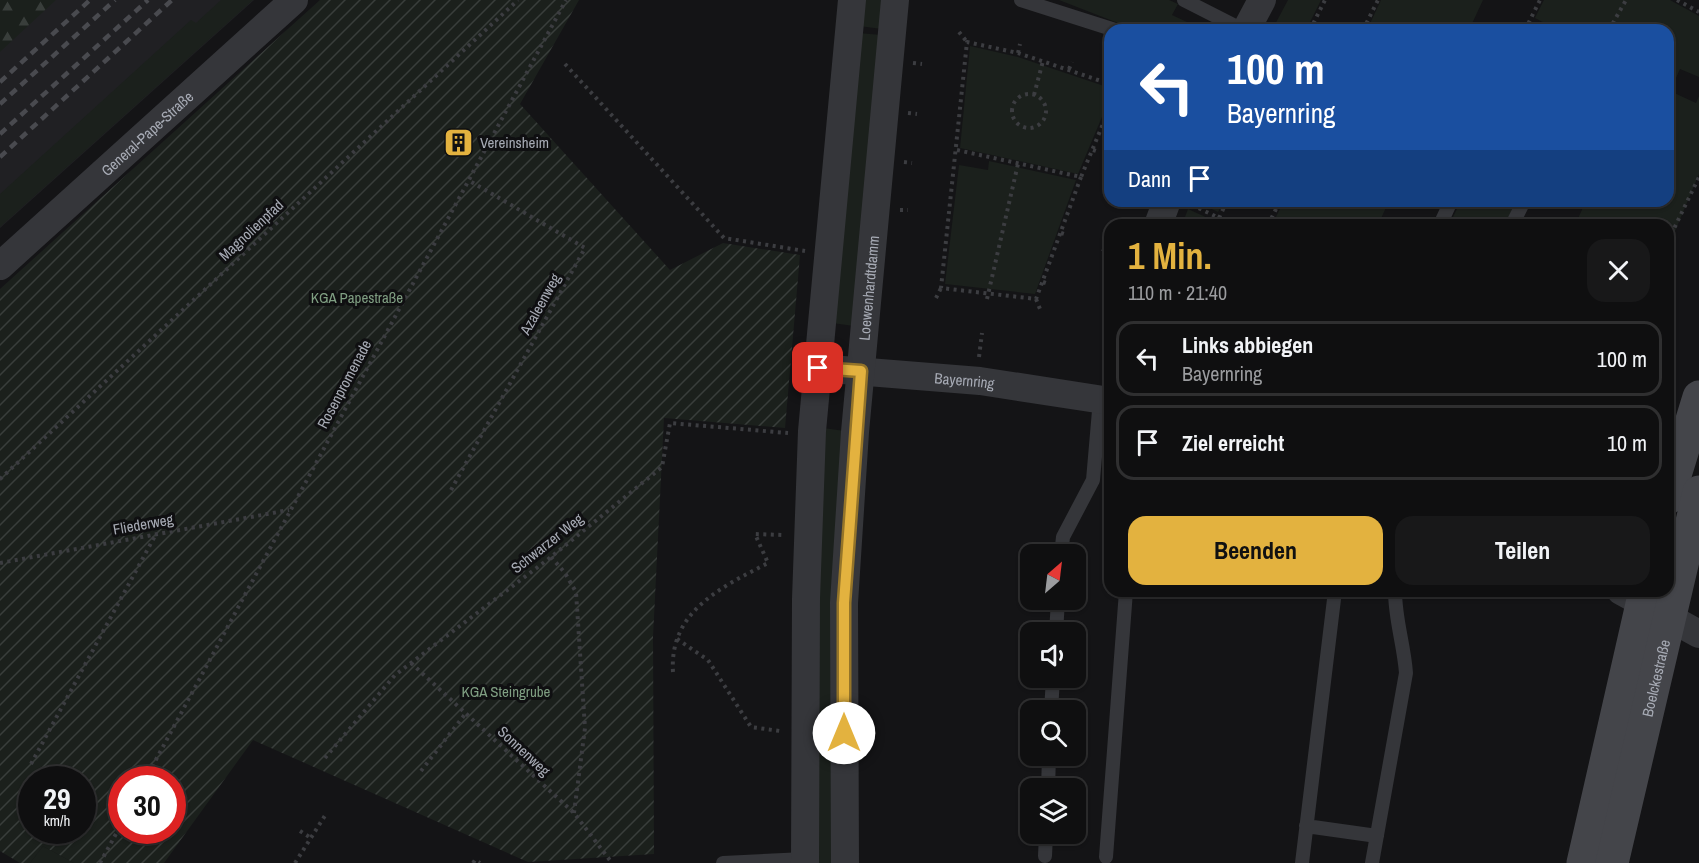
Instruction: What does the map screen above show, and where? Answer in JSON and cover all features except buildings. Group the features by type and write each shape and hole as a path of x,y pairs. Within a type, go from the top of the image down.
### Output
{"main road":[{"path":"1674,479 1699,398"},
{"name":"Boelckestraße","path":"1674,541 1699,492"},
{"name":"Boelckestraße","path":"1582,863 1644,600"},
{"name":"Boelckestraße","path":"1612,863 1644,600"}],"street":[{"name":"General-Pape-Straße","path":"0,266 294,0"},
{"path":"805,861 806,599 812,431 852,0"},
{"name":"Loewenhardtdamm","path":"845,863 844,603 861,371 895,0"},
{"path":"1248,24 1262,0"},
{"name":"Bayernring","path":"818,368 1104,394"},
{"path":"1644,600 1699,634"}],"lane":[{"path":"1021,0 1104,26"},
{"path":"1184,0 1232,24"},
{"path":"1062,544 1063,537 1093,480 1104,412"},
{"path":"1106,857 1126,597"},
{"path":"1302,863 1334,597"},
{"path":"1372,863 1406,673 1405,652 1396,623 1395,597"},
{"path":"1306,826 1377,836"},
{"path":"1045,856 1046,844"},
{"path":"723,863 805,861"}],"path":[{"name":"Magnolienpfad","path":"0,479 518,0"},
{"name":"Rosenpromenade","path":"153,766 566,0"},
{"path":"1313,24 1325,0"},
{"path":"1366,24 1378,0"},
{"path":"1528,24 1540,0"},
{"path":"1612,24 1626,0"},
{"path":"1677,0 1699,12"},
{"path":"959,32 967,42 1018,53 1104,82"},
{"path":"936,298 941,288 967,42"},
{"path":"1018,53 1020,44"},
{"path":"1034,95 1043,61"},
{"path":"1069,69 1072,62"},
{"path":"566,64 724,238 811,252"},
{"path":"957,70 964,71"},
{"path":"1021,95 1034,95 1043,101 1046,116 1036,127 1021,128 1015,122 1012,108 1021,95"},
{"path":"952,119 960,120"},
{"path":"1040,309 1036,300 1104,124"},
{"path":"957,150 1082,177"},
{"path":"1093,150 1100,152"},
{"path":"987,297 1018,164"},
{"path":"948,169 955,170"},
{"path":"1674,229 1699,177"},
{"name":"Azaleenweg","path":"452,490 585,249 468,180"},
{"path":"1196,207 1219,218 1224,207"},
{"path":"943,214 949,215"},
{"path":"1061,233 1067,236"},
{"path":"938,262 944,263"},
{"path":"1043,282 1049,284"},
{"path":"941,288 987,297 1036,300"},
{"path":"978,360 982,333"},
{"name":"Schwarzer Weg","path":"325,758 395,675 551,557 662,467 670,423 797,434"},
{"name":"Fliederweg","path":"0,563 290,510"},
{"path":"31,764 156,534"},
{"path":"673,672 676,639 685,622 699,604 715,591 768,563 755,534 790,536"},
{"path":"551,557 565,573 576,592 585,728 574,813"},
{"path":"676,639 708,660 751,726 783,731"},
{"name":"Sonnenweg","path":"411,663 574,813 612,863"},
{"path":"421,771 466,713"},
{"path":"296,863 326,814"},
{"path":"300,831 311,838"},
{"path":"100,863 110,844"},
{"path":"473,863 475,860 480,863"}],"shaded area":[{"path":"0,0 254,0 0,228"}],"green space":[{"path":"0,0 56,0 0,52"},
{"path":"221,0 253,0 0,227 0,194 191,20 196,23"},
{"name":"KGA Papestraße","path":"320,0 579,0 520,104 670,270 723,243 800,255 785,428 664,418 653,637 654,854 528,862 253,740 186,833 186,766 108,766 108,844 178,844 164,863 74,863 43,846 30,863 20,863 0,851 0,289"},
{"path":"862,0 885,0 882,29 859,26"},
{"path":"1059,0 1169,0 1178,4 1172,15 1191,24 1121,24"},
{"path":"1288,0 1321,0 1309,24 1275,24"},
{"path":"1381,0 1483,0 1472,24 1370,24"},
{"path":"1544,0 1670,0 1699,16 1699,77 1680,69 1674,82 1674,24 1546,24 1535,18"},
{"path":"858,33 882,35 854,326 832,323"},
{"path":"970,46 1018,57 1104,86 1104,112 1078,174 960,148"},
{"path":"1674,93 1696,103 1699,96 1699,174 1674,234 1674,219 1578,219 1583,207 1674,207"},
{"path":"989,161 1076,180 1035,294 945,284 959,165 988,170"},
{"path":"1208,207 1221,207 1218,212"},
{"path":"1281,207 1386,207 1381,219 1275,219"},
{"path":"1458,207 1513,207 1508,219 1452,219"},
{"path":"1188,209 1210,219 1184,219"},
{"path":"823,428 845,431 837,863 814,863"},
{"path":"43,846 74,863 30,863"}],"railway":[{"path":"0,82 90,0"},
{"path":"0,104 115,0"},
{"path":"0,134 148,0"},
{"path":"0,157 172,0"}],"place":[{"name":"Vereinsheim","path":"459,142"}],"route":[{"path":"818,368 861,371 844,603 844,733"}],"park label":[{"name":"KGA Steingrube","path":"506,691"}]}
